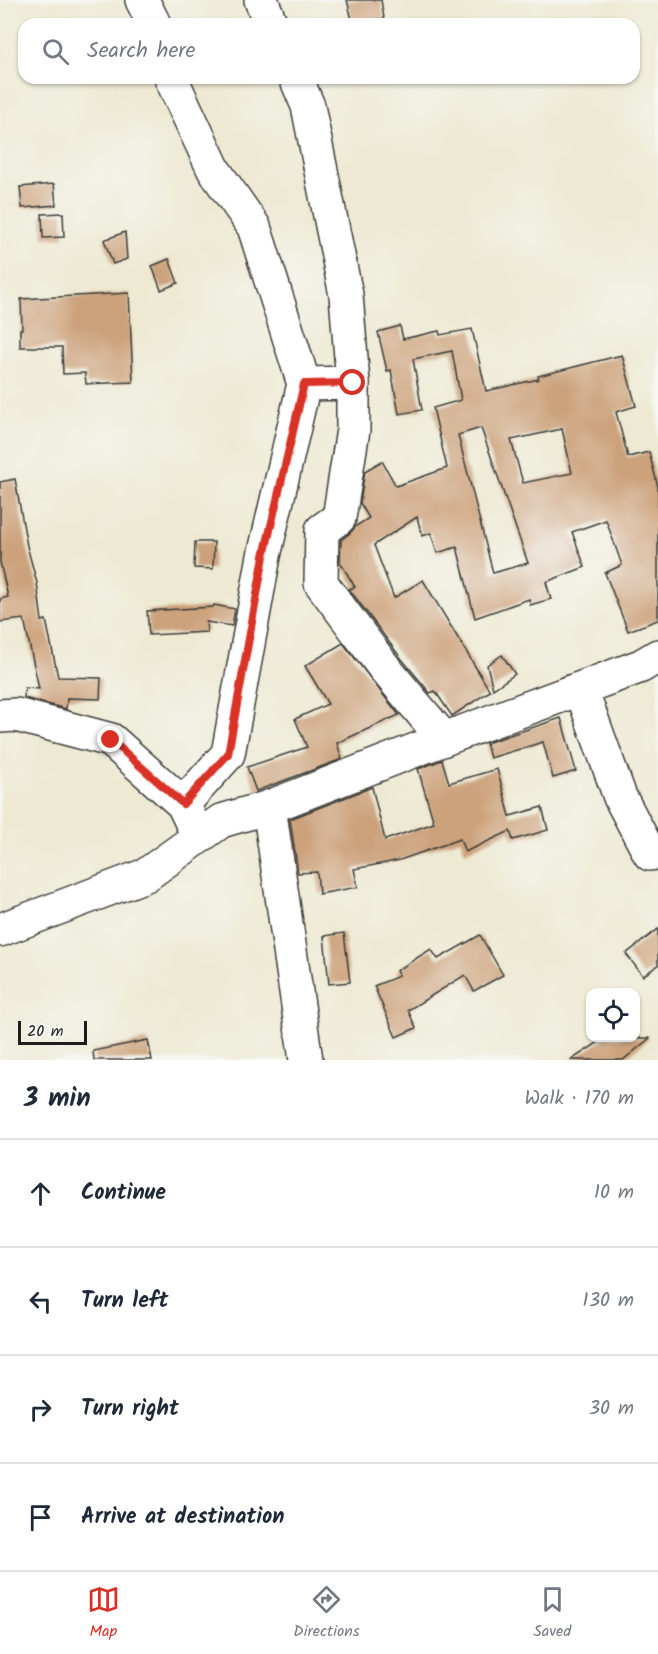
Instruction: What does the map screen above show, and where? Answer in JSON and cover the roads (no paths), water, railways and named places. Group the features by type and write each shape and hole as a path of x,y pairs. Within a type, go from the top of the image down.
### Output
{"street":[{"path":"142,0 151,18"},
{"path":"261,0 268,18"},
{"path":"174,84 213,170 254,227 304,384 264,556 228,754 183,804"},
{"path":"299,84 308,106 346,295 353,383 354,430 339,518 322,530 321,583 386,670 444,739"},
{"path":"304,384 353,383"},
{"path":"0,930 146,875 210,829 641,666 658,656"},
{"path":"581,689 620,796 650,854 658,854"},
{"path":"0,716 16,715 111,740 210,829"},
{"path":"269,807 306,1060"}]}
